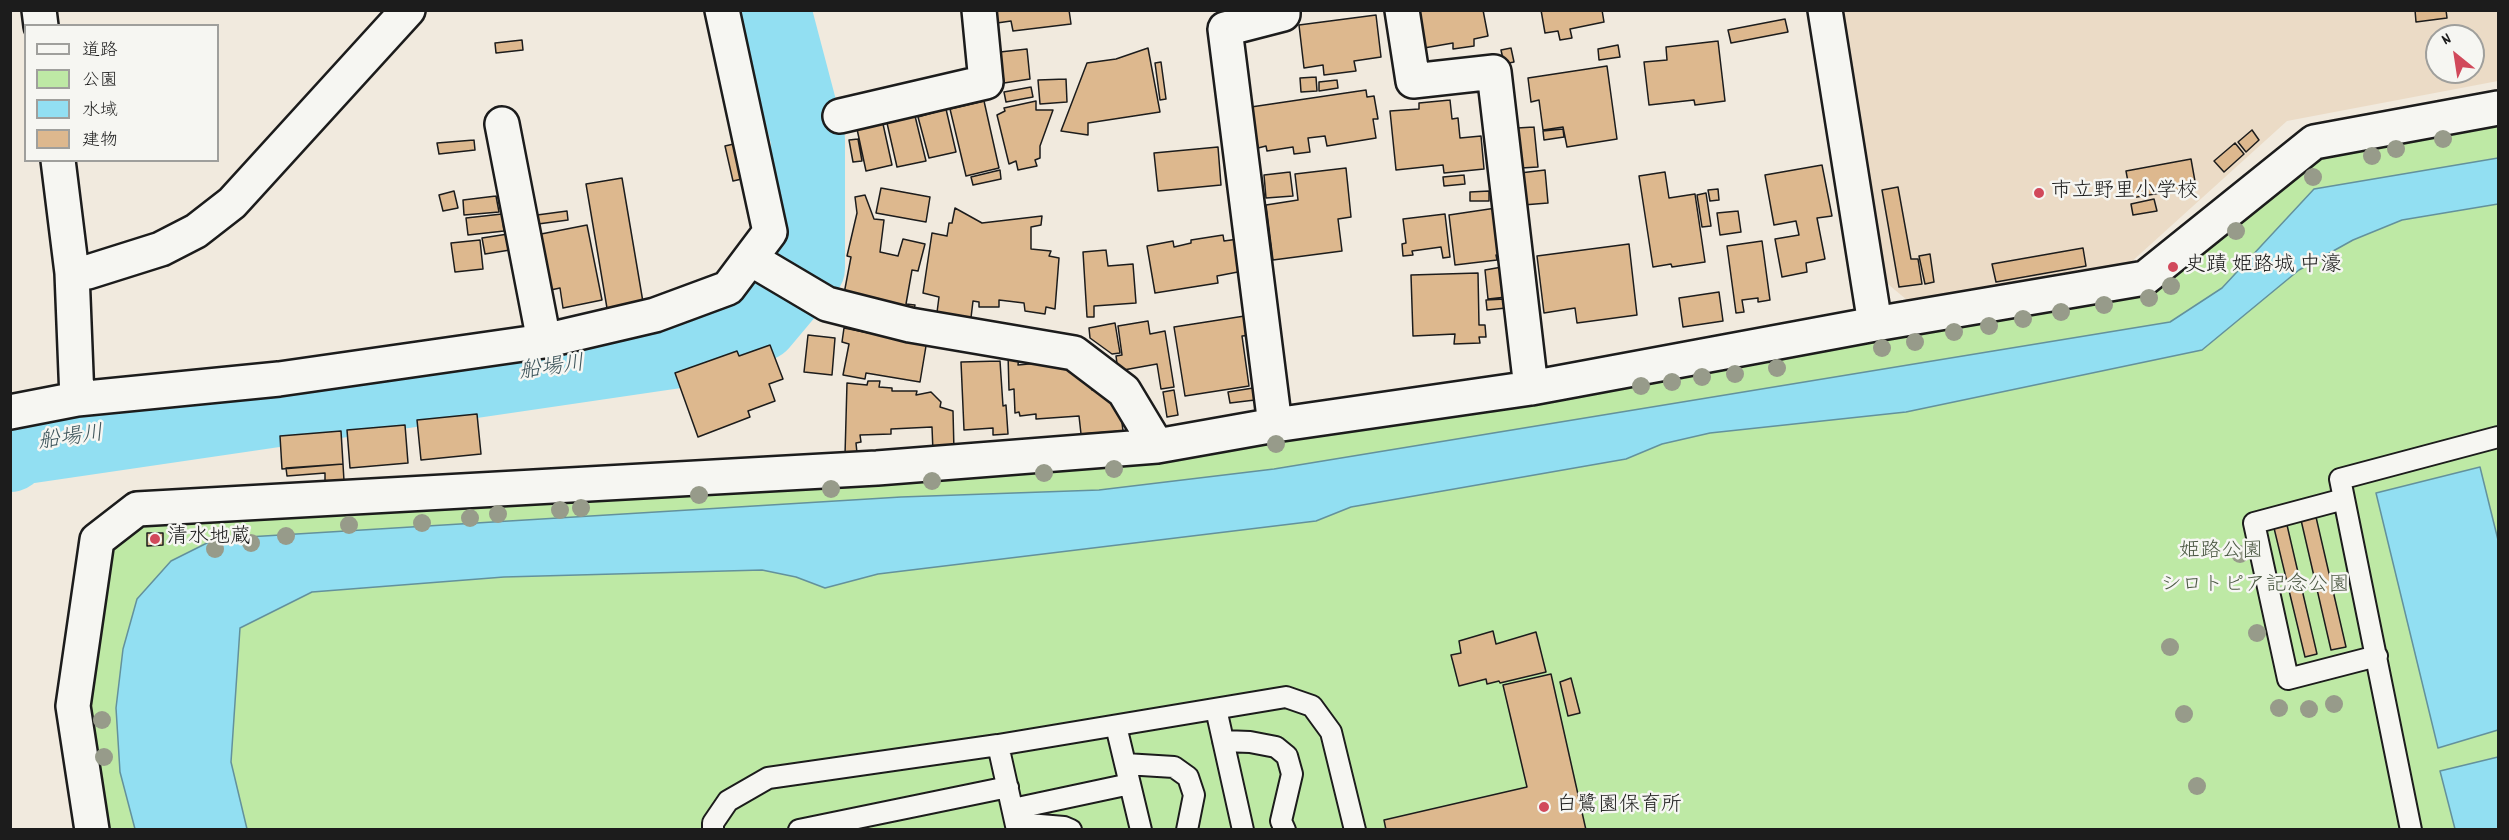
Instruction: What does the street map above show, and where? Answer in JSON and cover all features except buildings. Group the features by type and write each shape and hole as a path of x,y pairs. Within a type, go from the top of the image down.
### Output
{"street":[{"path":"72,273 88,272 161,249 196,231 232,203 408,10"},
{"path":"10,412 78,399 279,379 544,341 655,315 728,288 771,232 722,10"},
{"path":"840,116 986,82 979,10"},
{"path":"1402,10 1413,81 1494,72 1530,388"},
{"path":"1825,10 1875,324"},
{"path":"1275,425 1225,29 1291,12"},
{"path":"92,830 73,706 97,540 136,509 877,468 1157,446 1275,425 1530,388 1875,324 2145,278 2314,142 2499,108"},
{"path":"502,124 544,341"},
{"path":"58,162 72,273 78,399"},
{"path":"751,259 827,303 910,325 1074,353 1124,391 1157,446"}],"lane":[{"path":"2411,830 2340,479 2499,437"},
{"path":"2344,499 2254,523 2288,679 2377,656"},
{"path":"713,830 713,823 728,801 768,778 998,745 1286,697 1312,706 1331,732 1354,830"},
{"path":"1216,709 1243,830"},
{"path":"1116,726 1142,830"},
{"path":"1223,741 1250,742 1276,747 1287,756 1292,774 1281,821 1285,830"},
{"path":"998,745 1015,820"},
{"path":"1125,764 1174,767 1188,777 1194,795 1187,830"},
{"path":"1015,820 1130,784"},
{"path":"799,830 1008,787"},
{"path":"1015,820 1071,830"}],"shaded area":[{"name":"市立野里小学校","path":"1840,11 2498,11 2498,81 2485,83 2485,24 2425,24 2425,84 2482,84 2287,121 2129,264 1907,300 1883,280"}],"green space":[{"name":"姫路公園","path":"2498,122 2498,829 105,829 96,800 86,666 108,549 150,512 1104,459 1758,365 2165,282 2305,158"}],"water":[{"path":"2498,158 2498,204 2402,220 2353,240 2299,270 2202,350 1906,412 1710,433 1662,444 1626,459 1351,507 1316,521 878,574 825,588 796,577 762,570 504,577 312,592 240,628 231,762 247,829 135,829 120,772 116,708 123,649 137,599 171,561 215,539 901,497 1099,490 1274,469 2170,322 2222,288 2314,189"},
{"path":"2480,467 2498,540 2498,730 2438,748 2376,493"},
{"path":"2498,757 2498,829 2455,829 2440,771"}],"waterway":[{"name":"船場川","path":"10,455 19,448 686,350 761,324 808,268 808,139 774,10"}],"place":[{"name":"市立野里小学校","path":"2039,193"},
{"name":"史蹟 姫路城 中濠","path":"2173,267"},
{"name":"清水地蔵","path":"155,539"},
{"name":"白鷺園保育所","path":"1544,807"}],"park label":[{"name":"シロトピア記念公園","path":"2255,587"}]}
